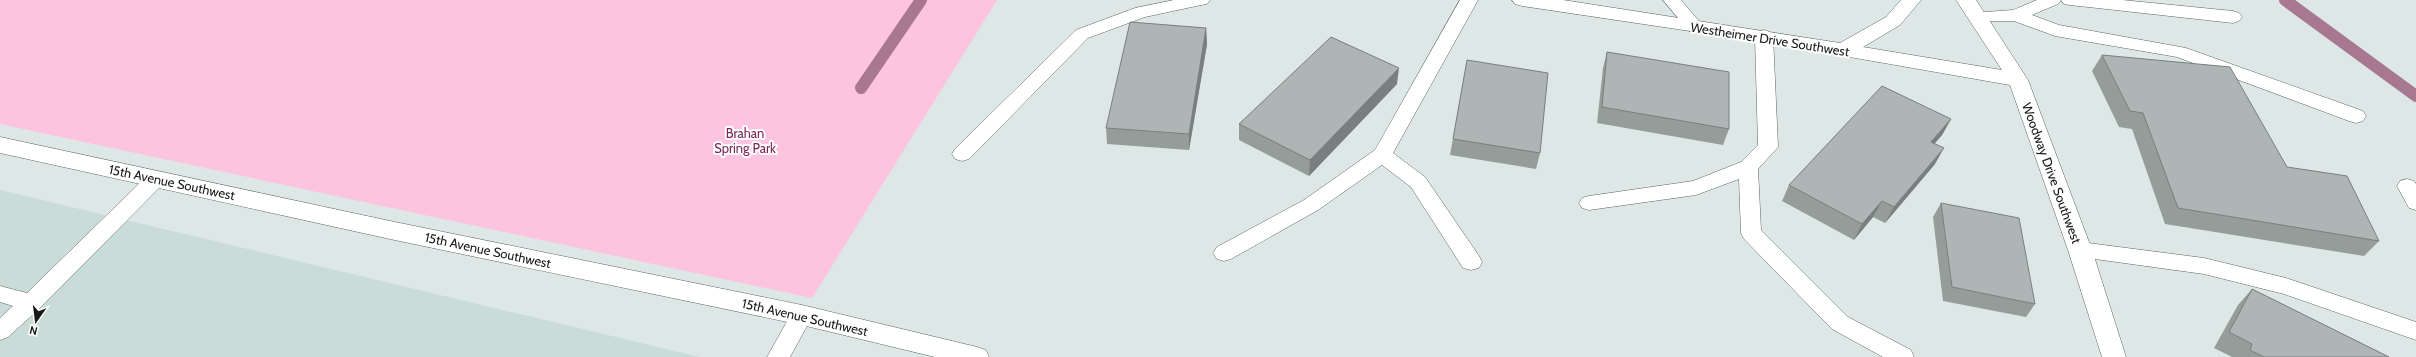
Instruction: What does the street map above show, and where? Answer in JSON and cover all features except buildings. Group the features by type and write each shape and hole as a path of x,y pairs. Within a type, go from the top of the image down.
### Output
{"street":[{"name":"Westheimer Drive Southwest","path":"1522,0 1764,36 2018,80"},
{"path":"1842,50 1893,21 1911,0"},
{"name":"Woodway Drive Southwest","path":"1972,8 2018,80 2080,250 2114,357"},
{"name":"15th Avenue Southwest","path":"0,144 156,179 802,315 976,357"}],"lane":[{"path":"962,154 1082,34 1136,6 1201,0"},
{"path":"1224,253 1311,205 1382,156 1469,0"},
{"path":"1672,0 1695,26"},
{"path":"2016,15 2052,0"},
{"path":"2070,0 2233,17"},
{"path":"1972,8 2016,15 2055,30 2180,52 2356,116"},
{"path":"1589,203 1696,188 1748,168 1768,147 1764,36"},
{"path":"1382,156 1418,182 1471,262"},
{"path":"1748,168 1750,233 1840,323 1903,357"},
{"path":"0,330 30,303 156,179"},
{"path":"2080,250 2204,266 2286,286 2416,331"},
{"path":"0,294 30,303"},
{"path":"778,357 802,315"}],"shaded area":[{"path":"0,190 700,357 0,357"}],"green space":[{"name":"Brahan Spring Park","path":"0,0 997,0 812,298 0,124"}],"waterway":[{"path":"861,88 921,0"},
{"path":"2285,0 2416,96"}]}
